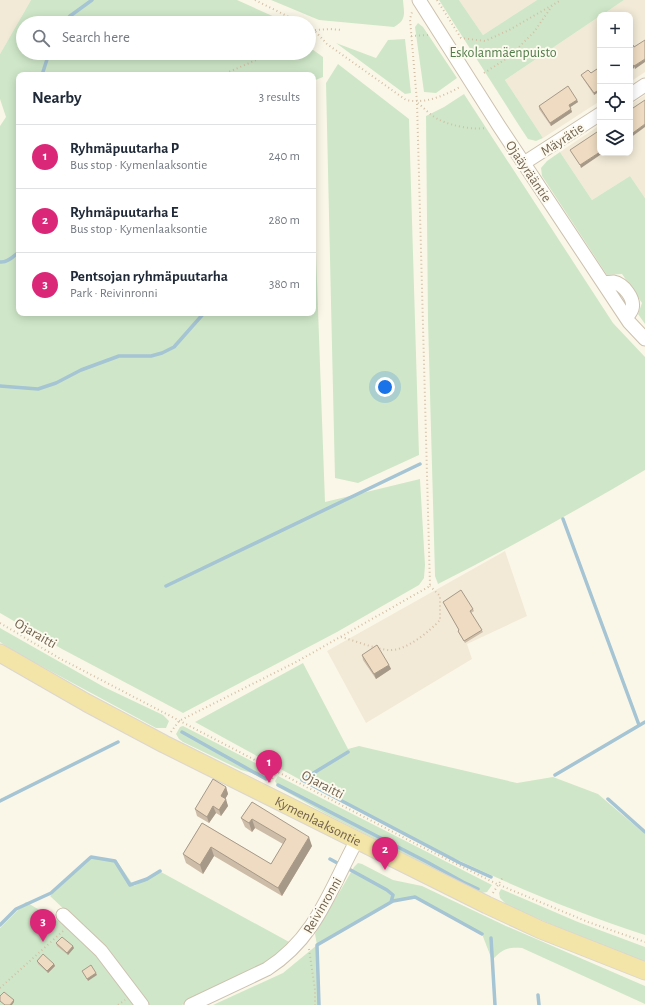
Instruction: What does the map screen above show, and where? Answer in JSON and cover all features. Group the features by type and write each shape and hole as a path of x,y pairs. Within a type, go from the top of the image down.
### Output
{"main road":[{"name":"Kymenlaaksontie","path":"0,653 87,703 164,744 487,905 541,930 645,971"}],"street":[{"name":"Ojaäyrääntie","path":"420,2 499,126 627,318 645,338"},
{"path":"633,93 645,85"},
{"name":"Mäyrätie","path":"524,163 597,116"},
{"name":"Reivinronni","path":"191,1005 267,969 288,953 306,935 330,895 357,840"},
{"path":"68,919 101,951 142,1005"}],"path":[{"path":"255,0 287,16"},
{"path":"437,0 461,38 485,41 509,30 561,0"},
{"path":"341,637 390,650 401,648 431,630 440,620 440,596 430,586 417,102 410,18 412,11 420,2"},
{"path":"484,73 510,57 534,32 553,5"},
{"path":"316,30 330,28 342,30"},
{"path":"316,32 327,44 406,100 417,102 433,99 448,94 463,85"},
{"path":"229,72 256,60"},
{"path":"417,102 439,120 458,126 482,129 499,126"},
{"path":"164,744 174,726 179,721 298,661 430,586"},
{"name":"Ojaraitti","path":"0,623 59,658 418,845 497,884 581,919 645,942"},
{"path":"270,783 277,771"},
{"path":"487,905 502,877"},
{"path":"0,988 68,919"},
{"path":"306,935 312,963 315,1005"}],"shaded area":[{"path":"0,0 31,0 22,16 16,16 16,26 0,54"},
{"path":"459,0 537,0 483,35"},
{"path":"624,0 645,0 645,72 633,80 633,12 606,12"},
{"path":"597,18 597,103 543,138 505,80"},
{"path":"645,95 645,198 630,176 592,200 560,152 597,127 597,156 633,156 633,103"},
{"path":"505,551 527,616 467,644 472,659 366,723 327,651"}],"green space":[{"path":"31,0 237,0 272,16 22,16"},
{"path":"271,0 403,0 403,19 394,27 319,20 316,19 316,16 309,16"},
{"name":"Eskolanmäenpuisto","path":"439,0 459,0 483,35 537,0 624,0 606,12 597,12 597,18 505,80 543,138 536,141 528,139"},
{"path":"418,23 423,27 457,78 436,93 424,92 415,27"},
{"path":"16,26 16,60 316,60 316,52 323,57 323,77 316,80 316,72 16,72 16,316 316,316 316,254 325,502 420,479 425,565 424,578 419,585 337,632 183,713 62,649 0,613 0,126 6,117 0,99 0,54"},
{"path":"405,39 411,93 405,94 336,43 376,58 388,40"},
{"path":"338,64 409,119 419,455 358,483 335,478 326,83"},
{"path":"464,94 613,323 645,357 645,470 542,529 438,584 435,576 428,320 426,116 444,107"},
{"path":"560,152 592,200 630,176 645,198 645,324 638,314 642,303 622,274 607,275 542,176 541,168 547,161"},
{"path":"0,628 104,687 163,715 169,721 166,728 156,728 17,653 0,642"},
{"path":"303,663 348,749 359,746 517,783 553,777 598,794 645,834 645,935 528,891 471,866 359,811 195,722"},
{"path":"183,726 271,771 272,773 267,780 241,770 183,742 176,734 180,727"},
{"path":"278,776 492,885 487,892 482,893 326,814 278,787 275,781"},
{"path":"91,858 116,860 134,886 161,872 291,943 268,962 182,1005 145,1005 103,946 50,896"},
{"path":"358,863 393,880 422,886 506,926 645,986 645,1004 522,948 505,950 499,953 492,960 482,934 415,897 393,901 317,945 315,934 354,867"},
{"path":"501,889 578,922 645,947 645,962 507,905 500,898 499,893"},
{"path":"26,902 70,928 100,956 135,1005 0,1005 0,928"},
{"path":"317,945 319,1005 213,1005 283,973"}],"building":[{"path":"645,40 645,59 634,66 633,45 634,47"},
{"path":"597,69 597,91 594,93 581,75 588,70 591,73"},
{"path":"568,86 577,100 569,105 571,109 550,123 539,106"},
{"path":"645,100 645,124 633,133 633,120 633,108"},
{"path":"597,132 597,154 580,165 570,150"},
{"path":"461,590 473,609 470,611 482,630 464,641 443,602"},
{"path":"377,645 389,665 374,674 362,655"},
{"path":"213,779 226,787 221,796 226,799 219,810 213,806 207,817 195,809"},
{"path":"252,802 309,837 278,888 211,847 200,865 183,854 202,823 271,864 286,839 252,819 249,823 241,818"},
{"path":"62,937 73,946 67,953 56,943"},
{"path":"43,954 54,964 47,971 37,961"},
{"path":"91,965 96,973 87,979 82,971"},
{"path":"4,992 14,1000 10,1005 5,1005 0,1001 0,996"}],"waterway":[{"path":"70,16 92,0"},
{"path":"43,72 47,60"},
{"path":"0,262 8,260 16,254"},
{"path":"0,386 38,389 56,383 81,370 119,356 151,356 162,353 174,347 201,316"},
{"path":"166,586 420,464"},
{"path":"563,519 639,725"},
{"path":"555,775 645,722"},
{"path":"182,732 266,779"},
{"path":"0,801 118,742"},
{"path":"348,752 302,780 460,863 491,877"},
{"path":"278,785 478,889"},
{"path":"608,799 645,832"},
{"path":"0,925 16,909 51,893 91,857 115,861 130,885 147,879 160,871"},
{"path":"330,859 341,865"},
{"path":"347,868 387,890 393,895 391,902"},
{"path":"319,1005 317,945 393,901 415,897 482,934"},
{"path":"491,938 495,1005"},
{"path":"538,995 539,1005"}],"place":[{"name":"Ryhmäpuutarha P","path":"269,783"},
{"name":"Ryhmäpuutarha E","path":"385,870"},
{"name":"Pentsojan ryhmäpuutarha","path":"43,942"}]}
